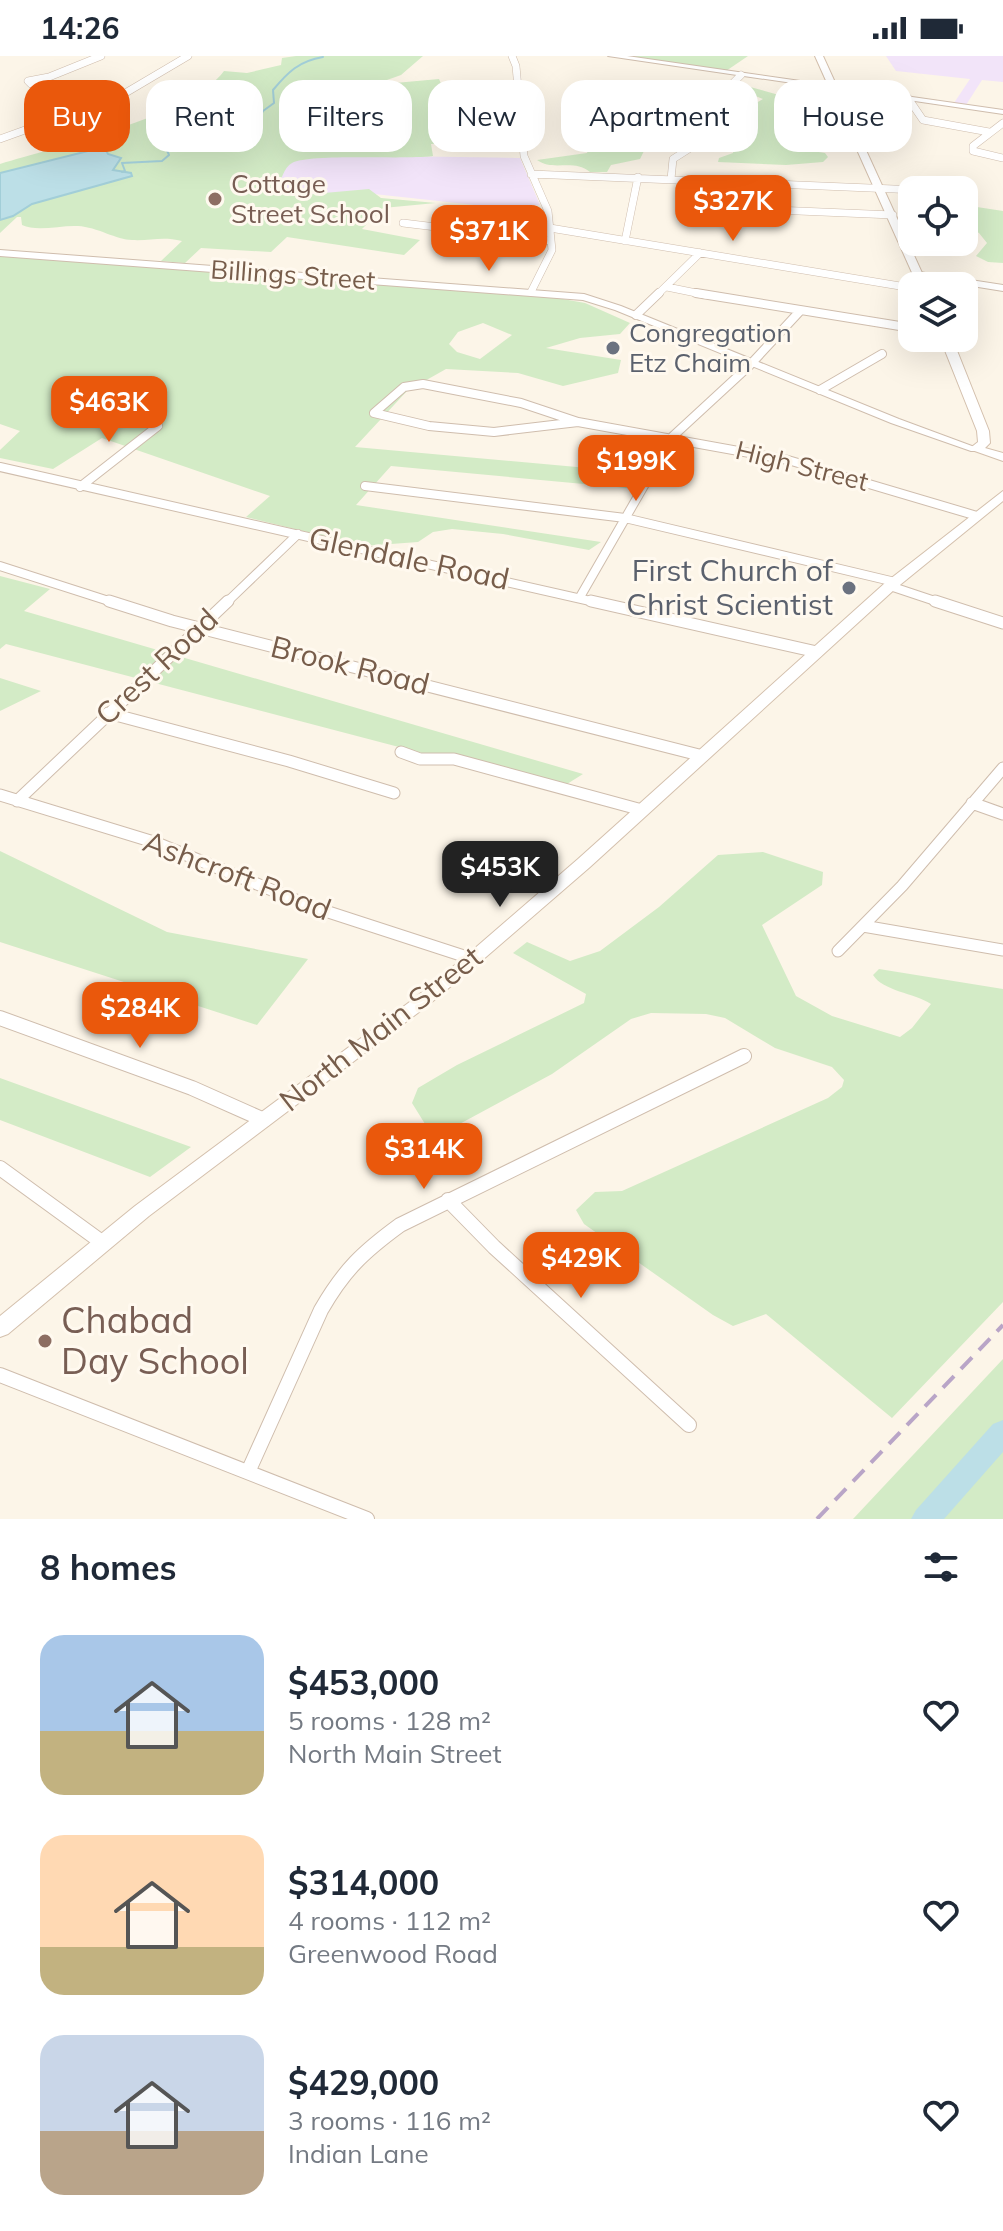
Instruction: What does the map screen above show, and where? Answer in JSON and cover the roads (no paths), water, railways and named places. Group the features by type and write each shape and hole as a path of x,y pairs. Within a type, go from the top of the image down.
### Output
{"main road":[{"path":"819,56 830,80"},
{"path":"863,152 917,272"},
{"path":"952,352 983,431 984,443 975,449"},
{"path":"975,449 1003,457"},
{"name":"North Main Street","path":"0,1328 103,1243 473,959 893,584 1003,495"}],"street":[{"path":"49,77 101,56"},
{"path":"0,139 84,110 162,74 188,56"},
{"path":"512,56 516,66 524,156 548,211 550,228 551,256 531,292"},
{"path":"612,56 777,80"},
{"path":"671,179 673,159 695,145 719,97 741,75"},
{"path":"912,99 1003,112"},
{"path":"912,104 923,120 989,132"},
{"path":"1003,123 973,146 973,151 1003,158"},
{"path":"0,132 10,136"},
{"path":"531,174 898,188"},
{"path":"625,241 638,177"},
{"path":"709,180 709,201"},
{"path":"775,210 893,215"},
{"path":"403,223 551,241"},
{"path":"550,228 898,286"},
{"name":"Billings Street","path":"0,253 592,299 975,449"},
{"path":"636,315 700,253"},
{"path":"978,286 1003,288"},
{"path":"667,287 898,326"},
{"path":"580,597 672,437 752,363 800,311"},
{"path":"820,390 882,354"},
{"name":"High Street","path":"578,422 494,432 429,426 374,413 404,387 420,384 521,403 578,422 672,437 822,469 977,516"},
{"path":"80,487 158,426"},
{"path":"141,439 159,443"},
{"name":"Glendale Road","path":"0,467 817,652"},
{"path":"365,486 625,518 893,584 1003,623"},
{"name":"Crest Road","path":"17,801 298,534"},
{"name":"Brook Road","path":"0,566 199,628 703,756"},
{"path":"108,713 289,761 394,793"},
{"path":"401,752 417,759 454,759 642,810"},
{"path":"838,951 902,886 1003,768"},
{"name":"Ashcroft Road","path":"0,795 157,843 313,907 473,959"},
{"path":"972,803 1003,814"},
{"path":"863,926 1003,950"},
{"path":"0,1018 192,1088 264,1120"},
{"path":"248,1472 321,1310 348,1266 380,1237 448,1200 744,1056"},
{"path":"0,1168 103,1243"},
{"path":"448,1200 494,1247 689,1425"},
{"path":"0,1375 367,1519"}],"water":[{"path":"84,152 107,152 121,158 113,170 131,173 132,176 32,204 0,220 0,173"}],"waterway":[{"path":"122,172 125,171 122,163 162,161 169,155 165,146 152,142 257,122 263,111 274,103 273,90 284,78 301,64 323,57"},
{"path":"926,1519 1003,1432"}],"railway":[{"path":"817,1519 1003,1325"}],"place":[{"name":"Cottage Street School","path":"215,199"},
{"name":"Congregation Etz Chaim","path":"613,348"},
{"name":"First Church of Christ Scientist","path":"849,588"},
{"name":"Chabad Day School","path":"45,1341"}]}
